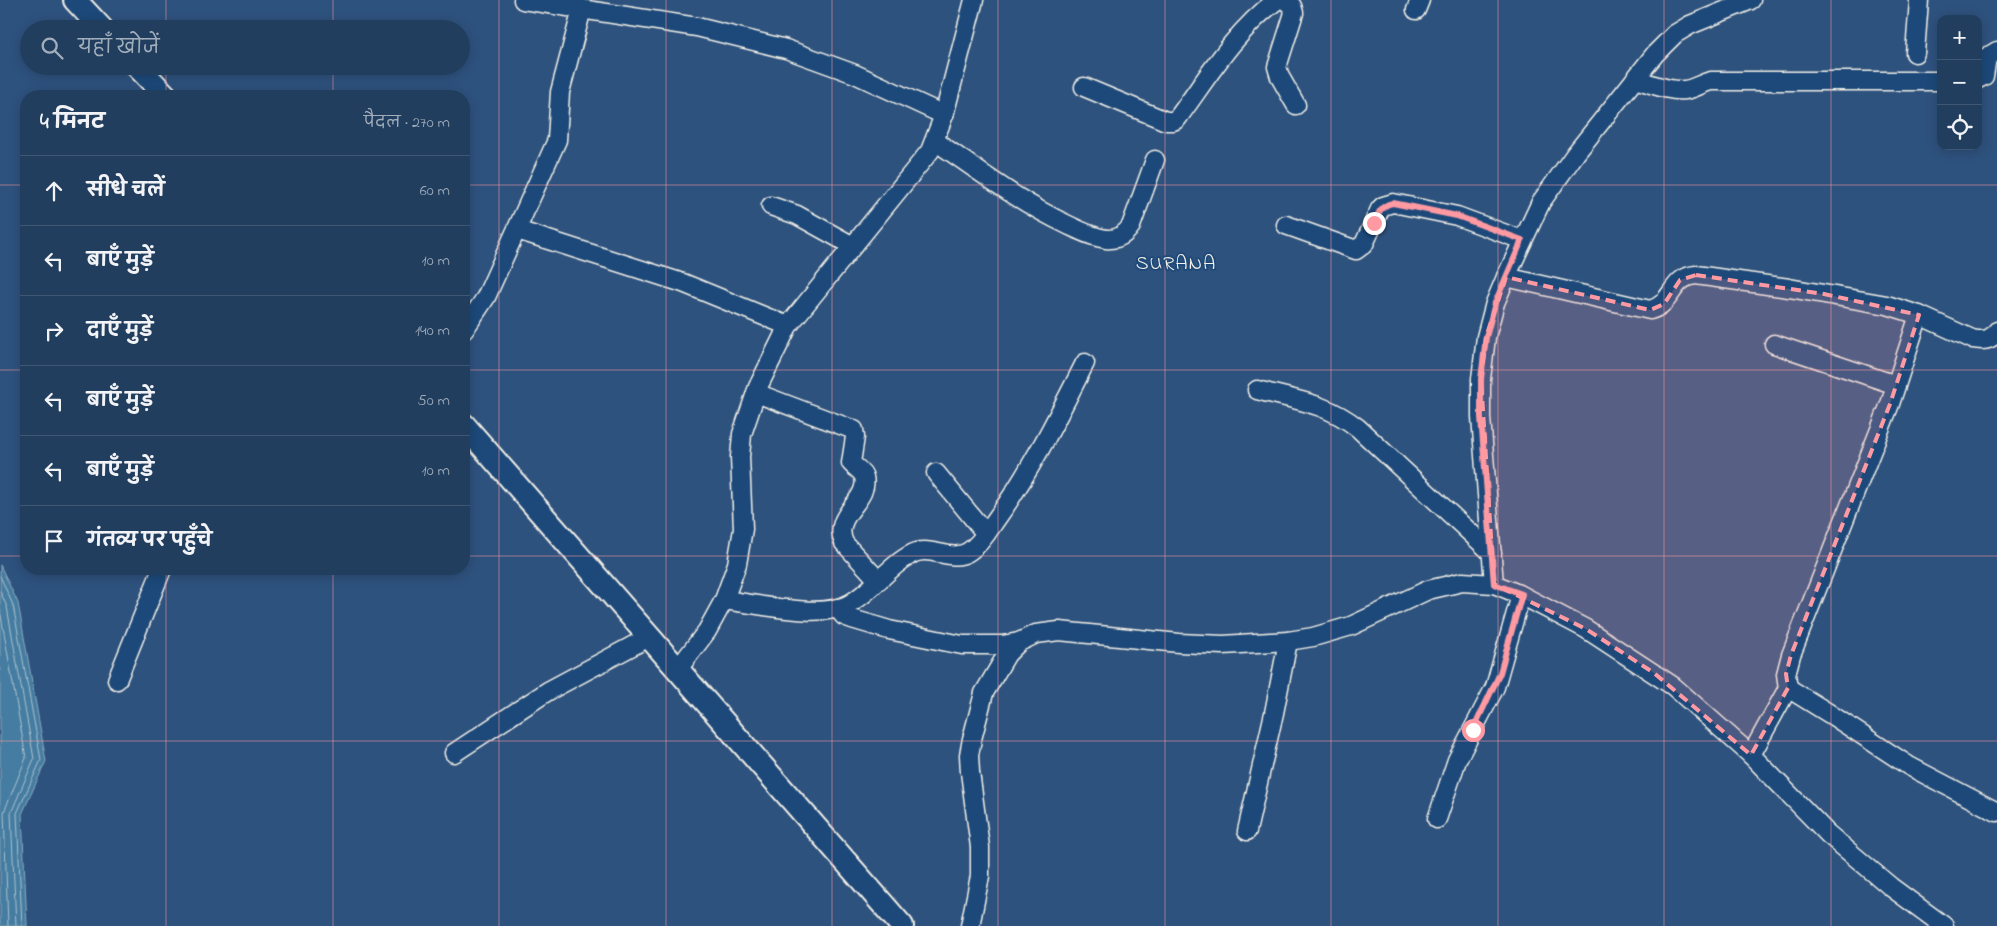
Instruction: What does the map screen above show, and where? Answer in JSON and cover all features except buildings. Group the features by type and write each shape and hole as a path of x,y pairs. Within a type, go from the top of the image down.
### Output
{"street":[{"path":"75,0 94,20"},
{"path":"523,0 697,27 786,49 855,74 944,115"},
{"path":"678,669 707,631 724,600 737,564 742,538 743,513 741,442 756,393 788,326 930,151 944,115 974,0"},
{"path":"1084,87 1154,117 1173,121 1177,119 1221,56 1238,36 1263,10 1277,0"},
{"path":"1285,0 1292,6 1294,13 1278,61 1278,72 1296,105"},
{"path":"1494,584 1481,417 1481,379 1486,337 1495,303 1522,240 1540,202 1654,54 1675,34 1752,0"},
{"path":"1915,52 1919,0"},
{"path":"470,321 486,297 557,140 560,92 582,9"},
{"path":"1982,77 1984,76 1987,57 1997,51"},
{"path":"146,75 160,90"},
{"path":"1635,79 1679,90 1687,90 1701,83 1711,81 1937,81"},
{"path":"935,141 1033,207 1090,235 1107,239 1118,238 1126,234 1131,226 1155,160"},
{"path":"1286,225 1356,250 1364,244 1380,209 1393,203 1457,216 1522,240"},
{"path":"771,206 798,215 853,246"},
{"path":"517,230 683,283 788,326"},
{"path":"1506,277 1650,310 1664,304 1680,280 1687,276 1696,275 1887,305 1919,315 1972,339 1987,340 1994,336 1997,331"},
{"path":"1750,754 1788,688 1786,674 1791,655 1861,480 1896,385 1919,315"},
{"path":"1774,344 1896,385"},
{"path":"724,600 811,610 837,608 851,603 916,551 930,550 959,555 967,553 986,534 1022,481 1085,363"},
{"path":"1257,390 1319,405 1342,415 1492,553"},
{"path":"756,393 854,430 855,436 851,463 862,472 865,482 863,489 843,522 841,536 844,543 878,580"},
{"path":"470,432 902,926"},
{"path":"936,473 986,534"},
{"path":"117,680 160,575"},
{"path":"837,608 844,616 889,630 962,645 1002,646 1019,642 1036,634 1059,631 1179,643 1223,645 1288,641 1314,637 1350,626 1428,590 1444,585 1462,582 1494,584 1522,594 1586,629 1667,681 1750,754 1828,834 1891,887 1944,926"},
{"path":"1437,819 1457,760 1495,687 1522,594"},
{"path":"454,753 548,691 649,637"},
{"path":"1246,831 1274,713 1288,641"},
{"path":"970,926 980,876 980,857 969,755 984,693 1007,654 1019,642"},
{"path":"1788,688 1909,766 1997,812"}],"highlighted area":[{"path":"1696,275 1824,294 1919,315 1890,404 1791,655 1786,674 1788,688 1751,755 1654,673 1586,629 1494,584 1481,379 1486,337 1506,277 1650,310 1664,304 1680,280"}],"water":[{"path":"0,565 18,603 46,761 22,814 27,926 0,926"}],"district":[{"name":"SURANA","path":"1176,264"}],"route":[{"path":"1374,223 1380,209 1393,203 1457,216 1522,240 1495,303 1486,337 1481,379 1481,417 1494,584 1522,594 1495,687 1473,730"}]}
